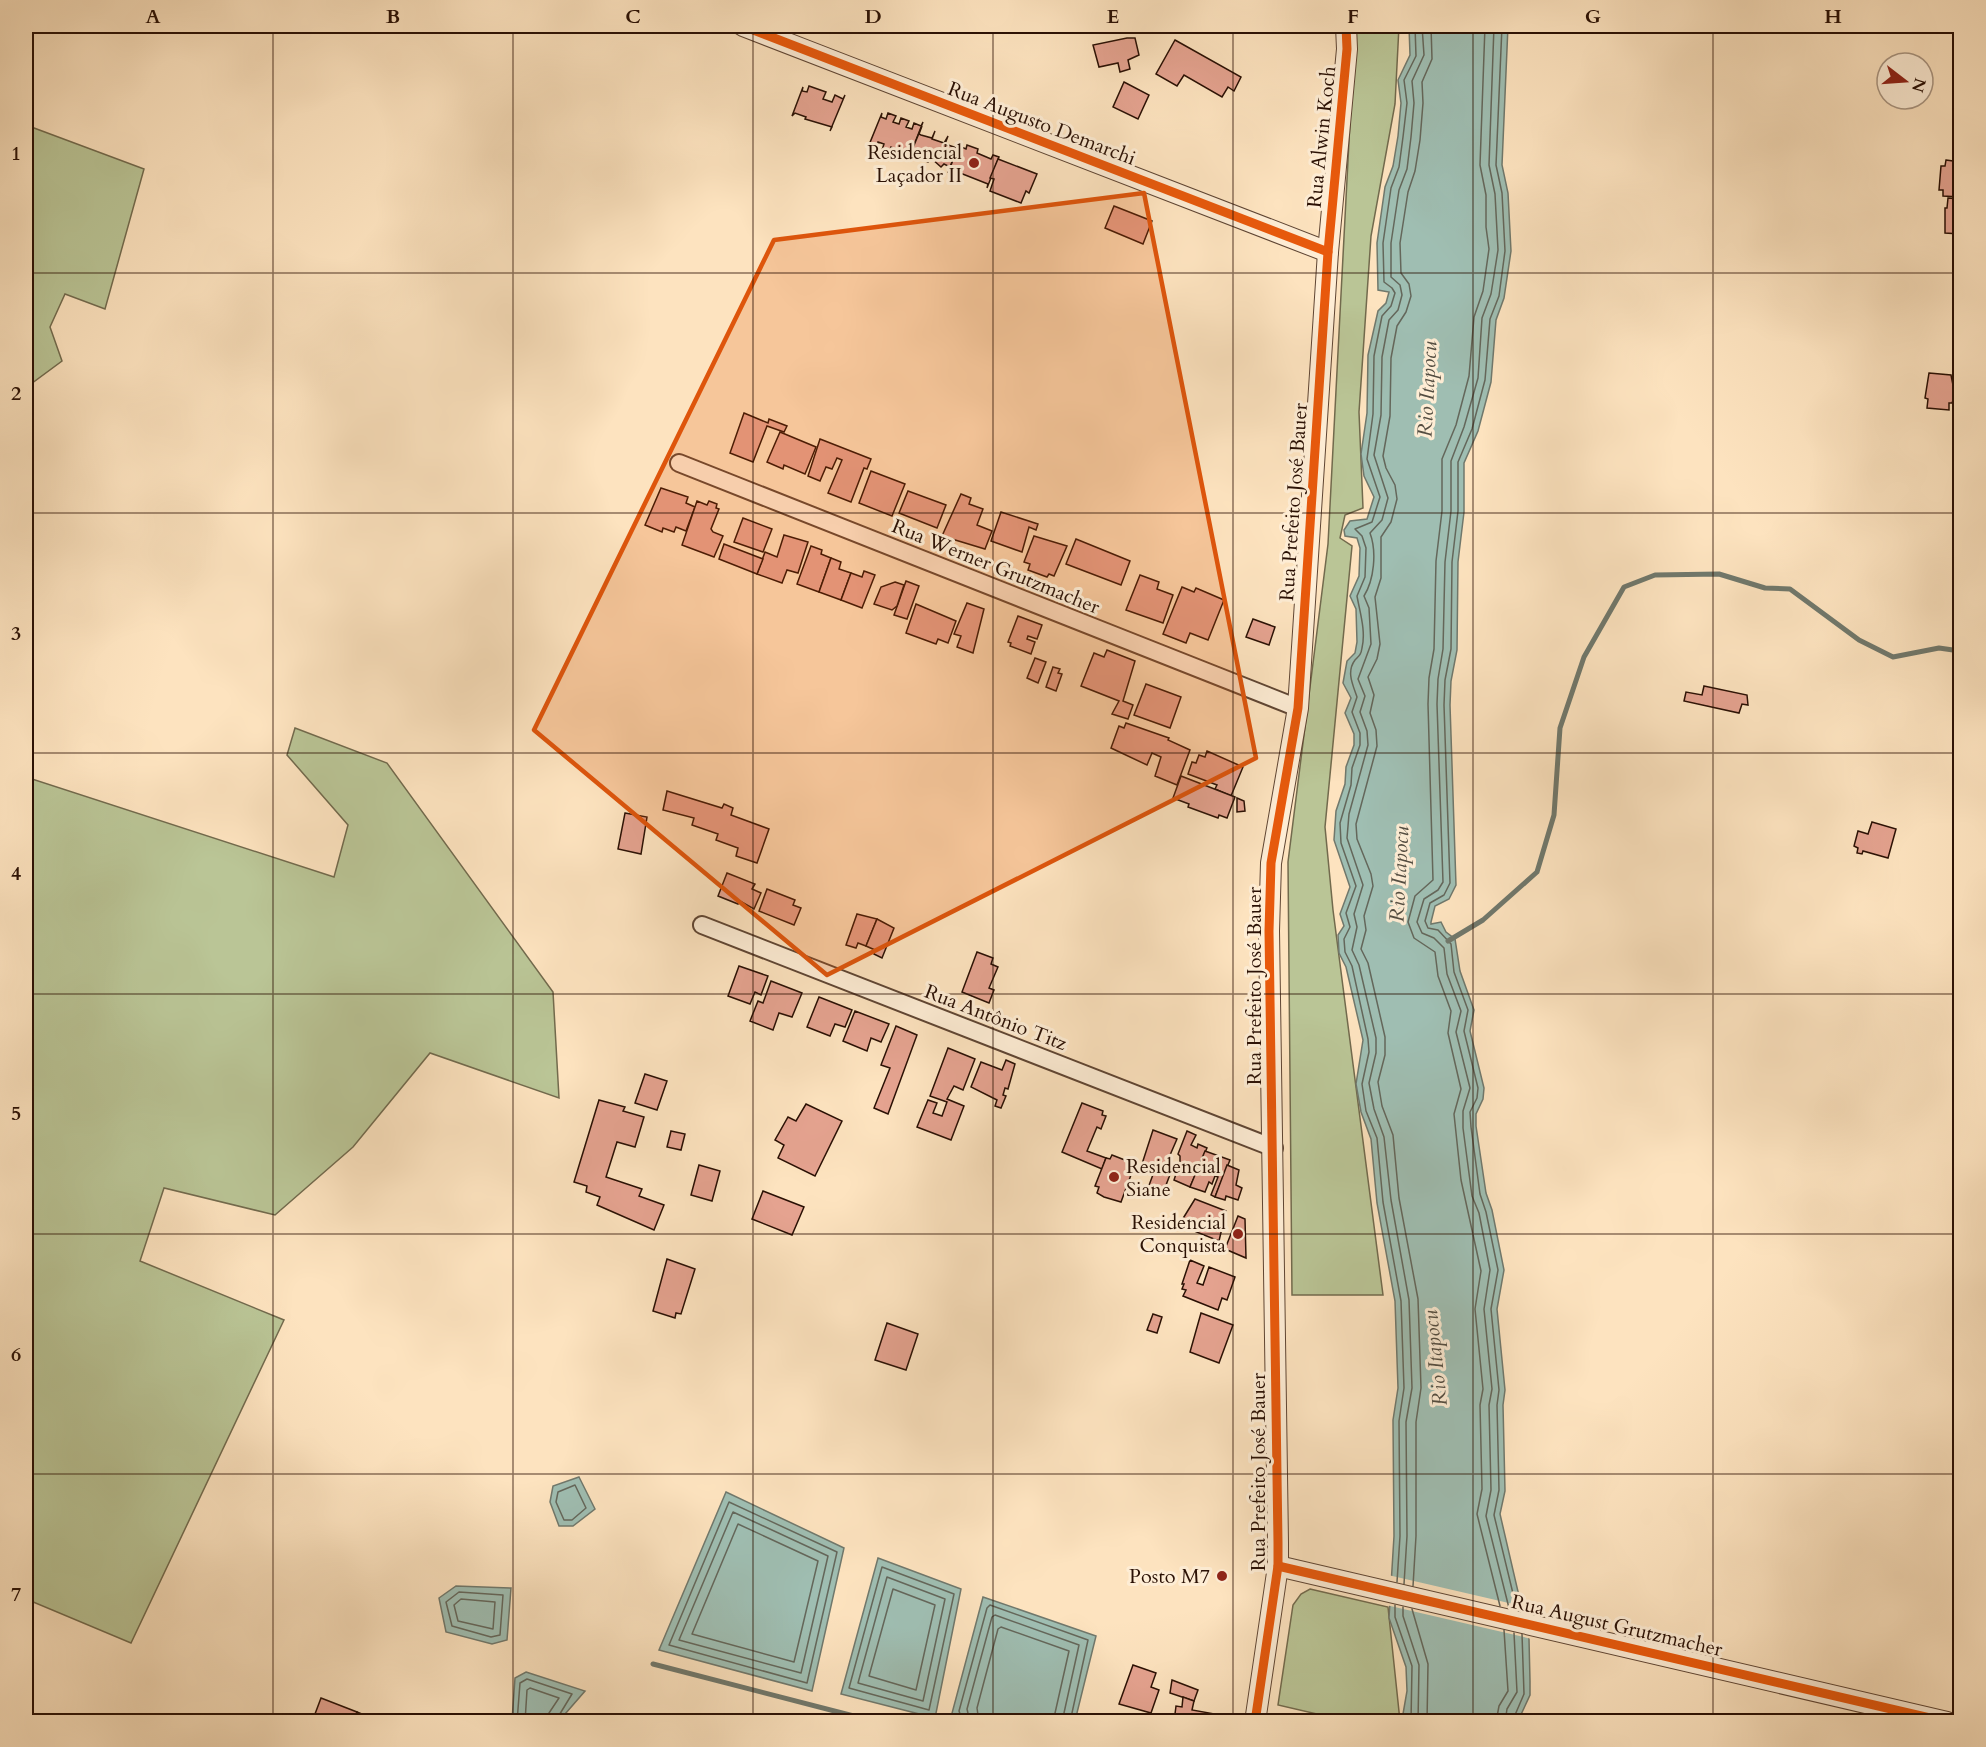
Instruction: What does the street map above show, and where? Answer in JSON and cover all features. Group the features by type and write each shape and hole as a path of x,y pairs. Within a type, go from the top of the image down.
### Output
{"street":[{"name":"Rua Augusto Demarchi","path":"743,26 1328,252"},
{"name":"Rua Alwin Koch","path":"1328,252 1347,49 1346,26"},
{"name":"Rua Prefeito José Bauer","path":"1255,1722 1278,1566 1274,1149 1269,931 1271,862 1298,708 1328,252"},
{"name":"Rua Werner Grutzmacher","path":"679,463 1298,708"},
{"name":"Rua Antônio Titz","path":"702,925 1274,1149"},
{"name":"Rua August Grutzmacher","path":"1278,1566 1599,1639 1947,1722"}],"highlighted area":[{"path":"1144,193 1256,758 827,975 534,730 774,240"}],"green space":[{"path":"1355,26 1399,26 1395,104 1371,236 1359,412 1363,508 1345,515 1340,538 1352,546 1325,827 1333,910 1383,1295 1292,1295 1288,862 1328,544"},
{"path":"26,125 144,169 105,309 65,294 50,327 62,361 31,384 26,397"},
{"path":"295,728 387,763 553,992 559,1098 430,1053 353,1147 275,1215 164,1188 140,1261 284,1320 131,1643 26,1599 26,777 334,877 348,825 287,755"},
{"path":"1310,1589 1388,1607 1400,1721 1347,1721 1278,1705 1293,1605 1301,1594"}],"water":[{"name":"Rio Itapocu","path":"1409,26 1508,26 1502,165 1508,193 1511,251 1504,298 1496,320 1491,382 1478,431 1464,463 1464,512 1458,562 1457,650 1451,681 1450,705 1456,885 1449,899 1435,906 1431,924 1441,922 1446,932 1455,939 1460,971 1474,1010 1470,1031 1484,1088 1483,1099 1476,1114 1476,1126 1486,1193 1492,1210 1504,1270 1497,1309 1505,1390 1503,1405 1505,1491 1500,1514 1529,1639 1530,1695 1518,1721 1406,1721 1403,1714 1407,1691 1406,1667 1389,1618 1394,1536 1393,1420 1398,1388 1395,1301 1377,1203 1371,1139 1361,1112 1356,1084 1363,1040 1346,967 1339,953 1338,935 1344,926 1340,914 1350,887 1334,840 1336,811 1345,784 1346,767 1354,745 1354,734 1345,713 1351,698 1343,683 1347,661 1355,653 1357,642 1356,609 1350,596 1359,576 1360,548 1357,538 1345,536 1344,530 1350,521 1367,519 1374,497 1364,476 1361,454 1367,413 1368,355 1378,311 1386,303 1389,292 1378,290 1377,243 1385,187 1393,166 1398,136 1401,103 1398,80 1410,55"},
{"path":"579,1477 595,1509 573,1526 559,1526 550,1502 553,1486"},
{"path":"726,1492 844,1548 812,1691 659,1650"},
{"path":"878,1558 961,1589 935,1718 841,1694"},
{"path":"456,1586 511,1588 507,1640 492,1644 446,1632 439,1598"},
{"path":"983,1597 1096,1636 1075,1721 966,1722 951,1717"},
{"path":"526,1672 585,1691 559,1721 512,1721 515,1678"}],"pier":[{"path":"1388,1575 1526,1607 1532,1639 1386,1605"}],"building":[{"path":"1135,38 1139,55 1128,60 1130,69 1120,72 1118,63 1099,67 1093,45"},
{"path":"1175,40 1241,77 1234,91 1228,87 1222,97 1184,75 1177,86 1156,74"},
{"path":"1124,82 1149,95 1138,119 1113,107"},
{"path":"809,86 826,92 823,99 832,102 835,95 843,99 845,95 832,127 805,119 806,117 795,113 792,116 803,87 802,91 807,92"},
{"path":"882,113 881,117 886,119 888,113 896,116 893,122 899,124 901,118 909,121 906,127 912,129 914,123 921,126 923,122 909,158 910,154 904,152 902,156 895,155 897,150 891,147 890,151 882,150 884,144 878,142 877,146 869,145"},
{"path":"922,126 919,134 921,135 932,138 935,131 932,139 944,143 948,136 945,144 957,148 960,141 950,167 944,164 941,167 932,159 928,162 923,160 925,156 910,155"},
{"name":"Residencial Laçador II","path":"960,142 959,146 966,149 967,145 978,149 977,153 991,159 993,155 999,157 987,188 988,184 950,169 948,173"},
{"path":"998,159 1037,174 1029,193 1026,191 1021,203 990,191 994,179 990,178"},
{"path":"1946,160 1960,162 1960,197 1943,196 1943,190 1939,190 1941,166 1945,166"},
{"path":"1948,198 1960,199 1958,219 1960,219 1960,234 1945,233 1945,208 1947,208"},
{"path":"1114,206 1152,221 1143,244 1105,228"},
{"path":"1929,373 1951,375 1955,395 1952,403 1949,403 1949,410 1927,408 1928,399 1925,398"},
{"path":"744,413 768,423 769,419 787,426 784,432 767,426 753,462 730,453"},
{"path":"780,432 816,447 805,474 784,465 783,469 767,462"},
{"path":"820,439 871,459 867,469 864,468 851,502 828,493 842,460 837,458 832,469 826,467 820,481 808,476"},
{"path":"871,471 905,484 892,516 859,503"},
{"path":"661,488 688,497 686,503 695,507 686,531 676,527 674,532 663,528 662,532 645,525"},
{"path":"908,491 946,505 937,528 899,513"},
{"path":"961,494 971,498 969,504 983,509 977,525 992,531 985,549 942,536"},
{"path":"697,501 707,505 709,501 717,504 716,508 719,509 711,529 723,536 714,557 682,545"},
{"path":"1001,512 1038,524 1036,530 1029,527 1022,552 991,541"},
{"path":"743,518 772,529 763,552 734,542"},
{"path":"784,535 808,542 798,573 787,570 782,583 757,574 765,552 777,557"},
{"path":"1034,536 1067,546 1054,576 1049,574 1047,577 1028,570 1030,564 1024,562"},
{"path":"1076,539 1130,561 1121,585 1066,564"},
{"path":"724,544 763,559 757,574 719,559"},
{"path":"811,546 822,550 821,554 831,558 819,592 797,584"},
{"path":"831,558 841,562 839,569 851,573 841,600 819,592"},
{"path":"864,571 875,575 862,608 841,600 851,573 862,577"},
{"path":"1140,575 1159,582 1157,589 1173,595 1163,623 1126,610"},
{"path":"906,581 919,586 907,619 894,615"},
{"path":"895,582 904,585 897,606 892,610 874,604 881,587"},
{"path":"1182,587 1194,592 1196,588 1224,600 1208,640 1190,633 1186,643 1163,634"},
{"path":"967,603 984,609 973,653 957,647 961,636 954,634"},
{"path":"916,604 956,621 948,643 938,639 936,644 906,633"},
{"path":"1018,616 1042,625 1037,639 1028,636 1027,639 1035,642 1031,654 1010,646 1011,643 1008,642"},
{"path":"1253,619 1275,627 1269,645 1246,637"},
{"path":"1107,650 1135,661 1123,701 1133,705 1128,719 1112,714 1119,701 1081,686 1094,653 1104,657"},
{"path":"1035,658 1046,662 1038,683 1027,678"},
{"path":"1053,667 1060,669 1058,673 1062,674 1056,691 1046,687"},
{"path":"1146,684 1181,697 1170,728 1134,715"},
{"path":"1704,686 1747,695 1748,705 1742,704 1739,713 1684,701 1686,692 1702,695"},
{"path":"1126,723 1169,738 1168,740 1190,750 1177,785 1155,776 1161,757 1152,753 1147,765 1111,748 1119,726 1124,728"},
{"path":"1207,751 1243,767 1231,796 1215,789 1217,785 1188,774 1192,762 1196,763 1199,755 1205,757"},
{"path":"1181,776 1235,797 1227,818 1219,815 1218,818 1188,807 1189,804 1173,798"},
{"path":"667,791 722,808 724,804 733,808 731,815 769,829 757,863 736,856 738,848 716,840 718,834 692,825 694,818 663,810"},
{"path":"1237,798 1244,801 1245,811 1237,812"},
{"path":"625,813 647,817 641,854 618,849"},
{"path":"1872,822 1896,829 1888,858 1863,851 1862,854 1857,853 1858,848 1854,846 1858,831 1868,834"},
{"path":"727,873 755,884 752,889 761,893 754,909 740,901 738,904 718,896"},
{"path":"767,889 795,900 793,905 801,908 794,925 759,911"},
{"path":"857,914 877,919 866,946 858,943 856,948 846,945"},
{"path":"877,919 894,928 882,958 874,954 875,950 866,946"},
{"path":"977,952 993,958 991,964 998,967 989,988 994,990 989,1003 962,992"},
{"path":"739,966 768,976 761,995 755,992 750,1004 728,996"},
{"path":"771,981 802,993 792,1017 779,1013 773,1030 750,1021 758,1001 763,1003"},
{"path":"819,997 852,1010 845,1027 835,1024 830,1036 807,1027"},
{"path":"855,1011 889,1024 881,1042 871,1038 867,1051 843,1041"},
{"path":"896,1026 917,1035 888,1114 874,1108 890,1068 881,1065"},
{"path":"948,1048 975,1059 963,1090 954,1086 947,1099 964,1106 951,1140 917,1127 928,1100 937,1103 933,1113 942,1116 947,1102 930,1096"},
{"path":"1006,1060 1015,1064 1008,1089 1005,1088 1003,1095 1006,1096 1001,1108 995,1106 997,1100 971,1087 981,1062 1002,1070"},
{"path":"645,1074 667,1081 657,1110 635,1103"},
{"path":"599,1100 625,1107 623,1111 644,1117 635,1147 617,1142 606,1177 642,1189 639,1196 664,1205 654,1230 597,1205 600,1197 586,1192 587,1186 574,1182"},
{"path":"1082,1103 1103,1111 1102,1115 1106,1116 1101,1129 1097,1127 1087,1151 1106,1158 1102,1169 1062,1152"},
{"path":"806,1104 842,1121 815,1176 778,1158 784,1145 775,1140 788,1117 796,1121"},
{"path":"1153,1130 1177,1139 1167,1162 1174,1164 1163,1193 1148,1188 1154,1172 1141,1167"},
{"path":"671,1131 685,1134 681,1150 667,1147"},
{"path":"1187,1131 1196,1135 1191,1145 1197,1148 1198,1144 1207,1148 1190,1187 1174,1180 1180,1162 1178,1154"},
{"path":"1205,1151 1230,1160 1215,1197 1211,1195 1218,1177 1215,1176 1212,1184 1209,1182 1205,1192 1190,1187"},
{"name":"Residencial Siane","path":"1112,1155 1135,1164 1121,1202 1097,1193 1099,1187 1095,1186 1106,1158 1110,1159"},
{"path":"699,1165 720,1171 712,1201 691,1195"},
{"path":"1227,1165 1239,1170 1236,1185 1242,1188 1238,1200 1226,1196 1225,1200 1215,1197"},
{"path":"763,1191 804,1207 792,1235 752,1219"},
{"path":"1195,1199 1226,1211 1219,1241 1179,1225"},
{"name":"Residencial Conquista","path":"1238,1216 1245,1219 1246,1258 1225,1249"},
{"path":"667,1259 695,1269 681,1314 676,1313 675,1318 653,1311"},
{"path":"1190,1260 1204,1266 1197,1283 1203,1285 1209,1267 1235,1277 1227,1300 1222,1298 1218,1310 1183,1296 1186,1290 1182,1289 1184,1284 1182,1284"},
{"path":"1201,1313 1233,1325 1219,1363 1190,1352"},
{"path":"1153,1314 1162,1317 1157,1333 1147,1330"},
{"path":"887,1323 918,1334 906,1370 875,1360"},
{"path":"1133,1665 1156,1673 1151,1687 1159,1690 1151,1713 1119,1704"},
{"path":"1172,1680 1198,1690 1194,1701 1170,1693"},
{"path":"1183,1697 1194,1701 1192,1710 1226,1716 1225,1722 1174,1722 1176,1706 1182,1707"},
{"path":"321,1698 357,1712 353,1722 312,1722"},
{"path":"357,1712 381,1722 353,1722"}],"waterway":[{"path":"1448,941 1483,920 1537,872 1554,815 1560,728 1584,657 1624,587 1655,575 1719,574 1765,588 1790,589 1859,640 1893,657 1939,648 1960,651"},
{"path":"653,1664 877,1722"}],"cycle path":[{"path":"743,26 1328,252"},
{"path":"1255,1722 1278,1566 1269,931 1271,863 1298,708 1328,252 1347,49 1346,26"},
{"path":"1278,1566 1947,1722"}],"place":[{"name":"Residencial Laçador II","path":"974,163"},
{"name":"Residencial Siane","path":"1114,1177"},
{"name":"Residencial Conquista","path":"1238,1234"},
{"name":"Posto M7","path":"1222,1576"}]}
